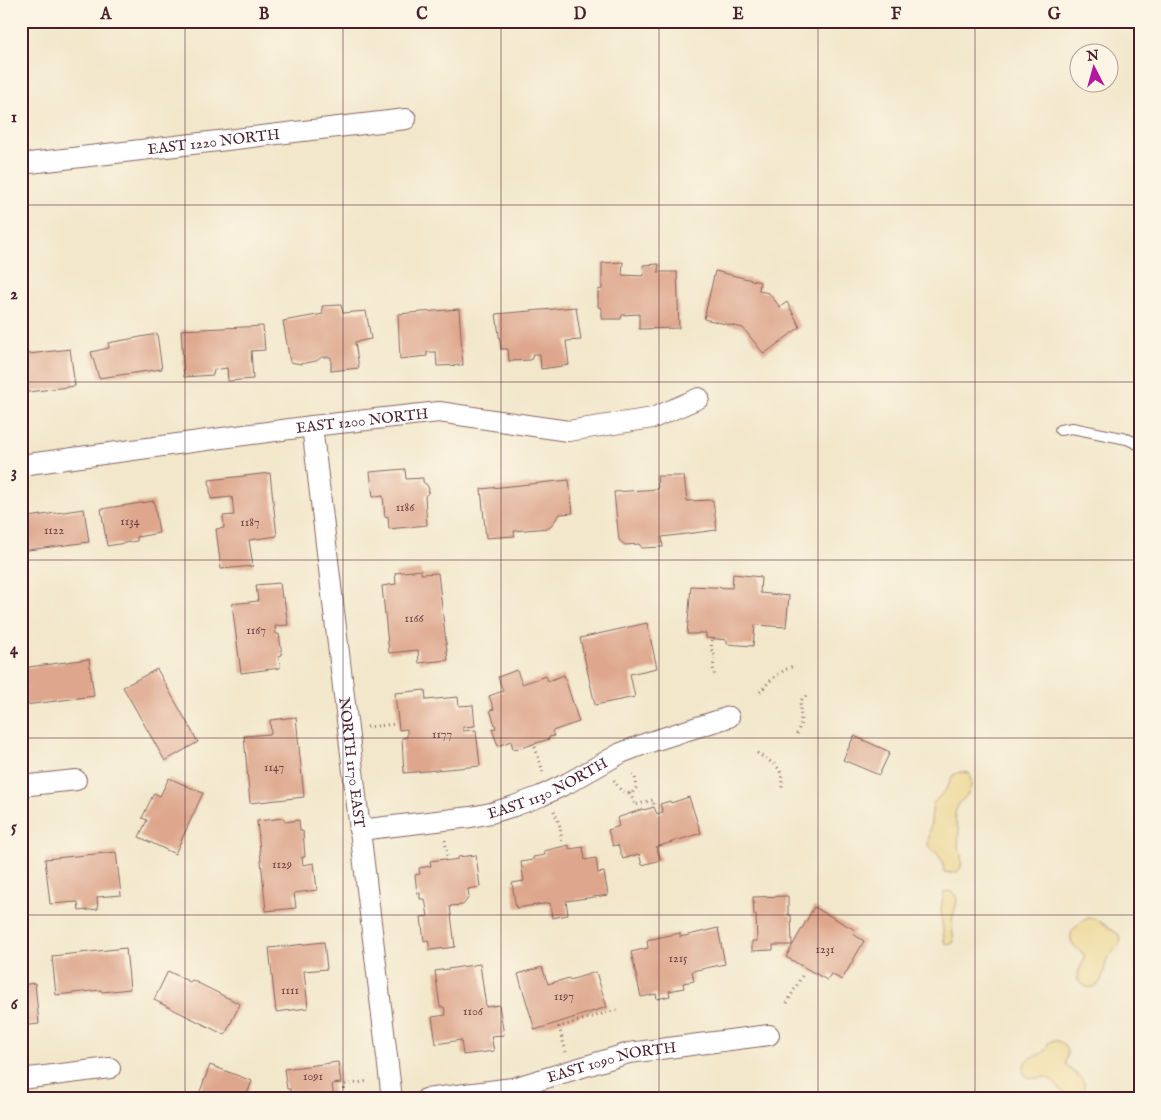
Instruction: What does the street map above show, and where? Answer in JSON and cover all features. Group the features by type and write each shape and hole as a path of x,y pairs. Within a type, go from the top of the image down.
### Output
{"street":[{"name":"EAST 1220 NORTH","path":"21,164 406,119"},
{"name":"EAST 1200 NORTH","path":"21,464 312,426 439,412 568,431 653,418 699,398"},
{"name":"NORTH 1170 EAST","path":"312,426 392,1099"},
{"name":"EAST 1130 NORTH","path":"359,830 471,817 514,806 568,784 622,753 647,743 729,717"},
{"path":"21,786 76,780"},
{"name":"EAST 1090 NORTH","path":"426,1099 513,1088 628,1053 769,1035"},
{"path":"21,1079 110,1068"}],"lane":[{"path":"1060,430 1072,428 1127,439 1140,445"}],"path":[{"path":"712,640 711,649 715,656 713,668 715,678"},
{"path":"760,692 782,670 793,666"},
{"path":"797,734 801,723 800,705 802,699 806,696"},
{"path":"364,727 396,724"},
{"path":"535,747 544,776"},
{"path":"757,752 778,767 781,772 782,788"},
{"path":"613,778 622,791 630,793 637,787 630,768"},
{"path":"630,793 635,806 653,800 654,804"},
{"path":"553,808 560,826 562,844"},
{"path":"445,837 447,856"},
{"path":"787,1003 803,974"},
{"path":"567,1054 558,1027 619,1009"},
{"path":"345,1099 344,1085 373,1080"}],"sand":[{"path":"960,772 969,773 971,787 959,804 955,814 959,833 958,845 962,861 961,865 959,871 949,873 944,872 940,857 928,846 933,803 947,788 953,775"},
{"path":"949,891 956,895 957,901 952,922 954,942 949,945 944,942 941,909 944,892"},
{"path":"1088,918 1094,918 1099,921 1118,934 1121,939 1106,962 1101,980 1096,986 1091,988 1084,986 1078,981 1078,973 1084,959 1084,954 1072,943 1071,939 1072,931"},
{"path":"1054,1040 1060,1042 1065,1048 1067,1066 1083,1081 1083,1089 1076,1095 1067,1095 1048,1078 1028,1078 1024,1074 1025,1062 1042,1053 1048,1043"}],"building":[{"path":"623,262 622,275 644,276 643,265 659,264 658,272 677,272 679,328 639,329 639,314 622,315 621,319 602,319 602,308 598,307 598,290 602,289 602,263"},
{"path":"715,271 760,282 759,291 769,293 780,307 787,302 800,327 764,354 743,328 704,319"},
{"path":"341,305 343,313 366,311 371,339 355,342 359,368 331,371 331,357 322,357 316,361 301,364 290,362 283,321 323,314 322,306"},
{"path":"576,307 581,340 566,341 569,365 541,369 540,354 533,354 531,360 509,361 508,349 501,349 496,314"},
{"path":"459,309 463,365 437,366 436,352 427,352 427,356 400,359 398,314"},
{"path":"263,326 265,350 251,351 253,379 228,381 227,368 214,370 213,375 184,377 181,330"},
{"path":"157,334 162,369 99,378 91,352 109,348 108,343"},
{"path":"70,349 75,386 21,393 21,355"},
{"path":"405,469 406,479 423,478 423,482 429,489 425,496 427,525 389,529 388,516 385,517 383,496 373,497 370,472"},
{"path":"270,473 277,536 249,540 253,566 221,569 216,529 224,528 223,516 234,515 232,497 211,499 209,480"},
{"path":"657,476 684,476 687,501 713,500 717,530 662,537 663,547 642,548 639,544 625,545 619,540 614,492 658,489"},
{"path":"569,480 573,513 560,514 549,528 514,531 515,536 486,538 481,489"},
{"path":"154,501 159,533 137,537 137,541 107,546 101,509"},
{"path":"84,509 89,542 21,551 21,518"},
{"path":"421,570 421,574 438,573 448,660 419,663 418,650 389,653 382,586 396,584 395,573"},
{"path":"733,574 761,577 760,593 789,596 786,627 755,625 753,646 727,644 727,640 706,638 706,633 687,634 691,586 732,588"},
{"path":"280,583 288,625 275,626 276,634 279,634 282,655 279,656 280,668 241,673 232,604 258,601 256,585"},
{"path":"647,623 657,668 630,674 635,697 595,705 580,638"},
{"path":"89,659 94,696 25,705 21,668"},
{"path":"157,669 198,742 165,761 123,687"},
{"path":"517,670 522,684 546,676 548,681 564,675 579,722 552,731 554,736 549,737 549,739 518,749 513,749 511,741 498,746 492,729 496,728 490,710 494,709 489,696 503,691 498,677"},
{"path":"425,690 426,700 458,697 459,706 473,705 475,726 463,727 463,731 476,730 480,766 404,773 402,738 407,737 407,729 399,730 395,693"},
{"path":"296,717 304,797 250,803 244,736 271,734 270,720"},
{"path":"854,736 890,752 879,775 843,760"},
{"path":"169,778 203,793 175,854 139,837 147,820 142,818 154,793 160,796"},
{"path":"689,797 701,833 656,847 661,860 642,865 639,854 623,859 618,845 613,846 608,830 619,826 617,818 654,807 657,814 663,812 660,804 670,801 671,803"},
{"path":"284,818 285,822 299,820 300,831 303,831 305,857 302,857 303,865 314,863 317,890 294,893 296,908 266,911 257,821"},
{"path":"569,845 569,849 583,847 585,860 596,858 598,873 604,872 608,895 566,901 568,915 552,918 550,903 516,908 512,883 524,881 521,862 545,855 544,851"},
{"path":"116,852 121,895 97,897 98,909 79,911 78,902 50,904 45,859"},
{"path":"476,855 480,887 468,889 469,897 463,905 450,906 455,947 430,950 428,940 424,941 421,917 428,916 425,899 420,899 420,893 417,893 415,875 420,874 419,868 431,866 430,861 445,859 445,861"},
{"path":"788,896 788,915 791,915 792,945 773,945 773,950 752,951 752,941 757,941 753,897"},
{"path":"814,907 855,930 853,934 864,941 842,980 831,974 827,980 786,957"},
{"path":"718,928 725,964 692,971 694,981 683,983 684,988 669,991 670,996 657,999 656,994 641,997 631,952 648,948 647,940 680,933 680,937"},
{"path":"324,942 327,969 304,971 308,1008 276,1012 269,948"},
{"path":"126,948 130,989 56,995 52,956"},
{"path":"480,964 486,1007 499,1005 504,1035 491,1036 494,1051 463,1055 461,1040 436,1044 432,1017 446,1015 444,1007 440,1007 435,971"},
{"path":"542,967 548,984 596,972 607,1007 535,1030 518,974"},
{"path":"168,971 190,982 192,980 240,1004 225,1035 154,1000"},
{"path":"35,983 39,1024 21,1026 21,985"},
{"path":"338,1062 341,1083 332,1084 334,1099 292,1099 290,1089 287,1089 284,1069"},
{"path":"210,1065 252,1081 245,1099 200,1099 201,1095 199,1094"}]}
